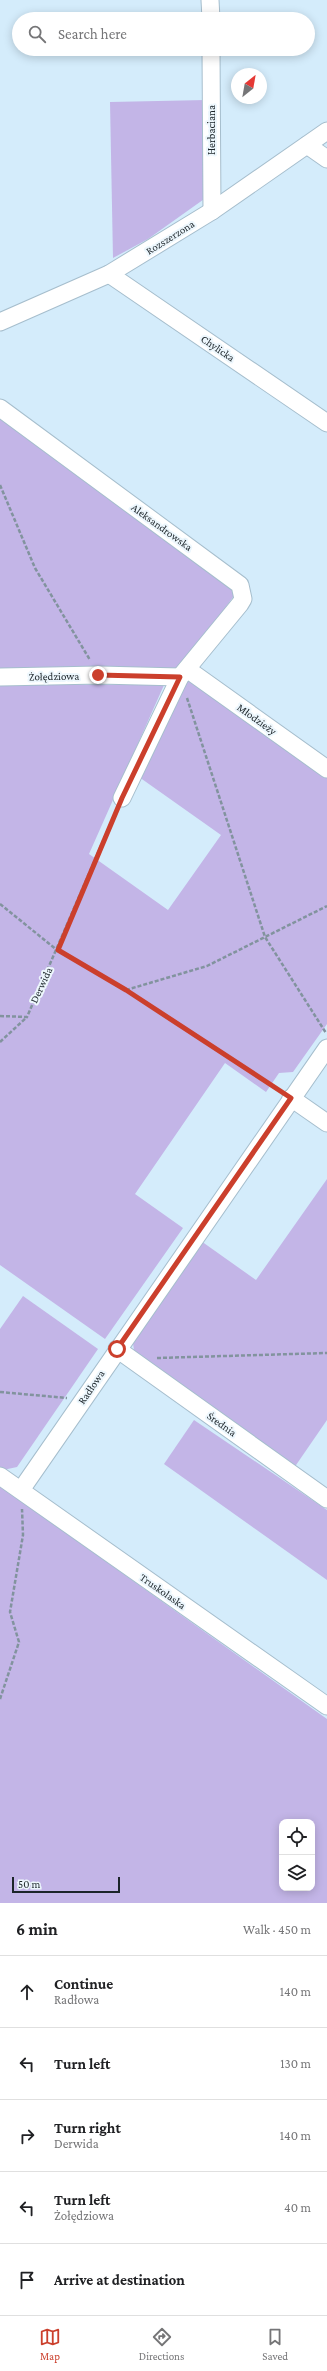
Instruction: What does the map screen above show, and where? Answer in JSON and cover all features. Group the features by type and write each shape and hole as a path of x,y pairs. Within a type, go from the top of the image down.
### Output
{"street":[{"path":"210,0 210,12"},
{"name":"Herbaciana","path":"211,56 212,211"},
{"name":"Rozszerzona","path":"0,322 109,274 212,211 327,131"},
{"path":"307,145 327,159"},
{"name":"Chylicka","path":"109,274 327,423"},
{"name":"Aleksandrowska","path":"0,408 240,585 243,599 240,604 183,673"},
{"path":"122,798 183,673"},
{"name":"Żołędziowa","path":"0,677 183,673"},
{"name":"Młodzieży","path":"183,673 327,769"},
{"name":"Radłowa","path":"21,1490 117,1349 327,1048"},
{"path":"291,1098 327,1123"},
{"name":"Średnia","path":"117,1349 327,1499"},
{"name":"Truskolaska","path":"0,1476 327,1706"}],"path":[{"path":"0,485 35,568 98,675"},
{"path":"183,673 265,937 327,1034"},
{"name":"Derwida","path":"0,1016 27,1017 58,950 122,798"},
{"path":"0,904 58,950 126,990 291,1098"},
{"path":"126,990 207,966 327,906"},
{"path":"0,1042 27,1017"},
{"path":"154,1358 327,1353"},
{"path":"0,1392 83,1400"},
{"path":"0,1699 19,1642 10,1612 23,1535 21,1490"}],"shaded area":[{"path":"206,100 207,197 148,239 113,258 110,102"},
{"path":"0,416 236,593 180,670 0,672"},
{"path":"187,674 327,776 327,1024 293,1072 279,1073 266,1092 225,1063 135,1194 183,1228 105,1339 0,1265 0,684 164,685 89,854 168,910 221,835 139,777"},
{"path":"327,1179 327,1420 294,1468 135,1358 133,1343 201,1241 256,1280"},
{"path":"23,1296 98,1349 17,1467 3,1470 0,1468 0,1329"},
{"path":"194,1420 327,1510 327,1580 164,1464"},
{"path":"0,1486 327,1719 327,1903 0,1903"}],"route":[{"path":"98,675 180,677 122,798 58,950 126,990 291,1098 117,1349"}]}
